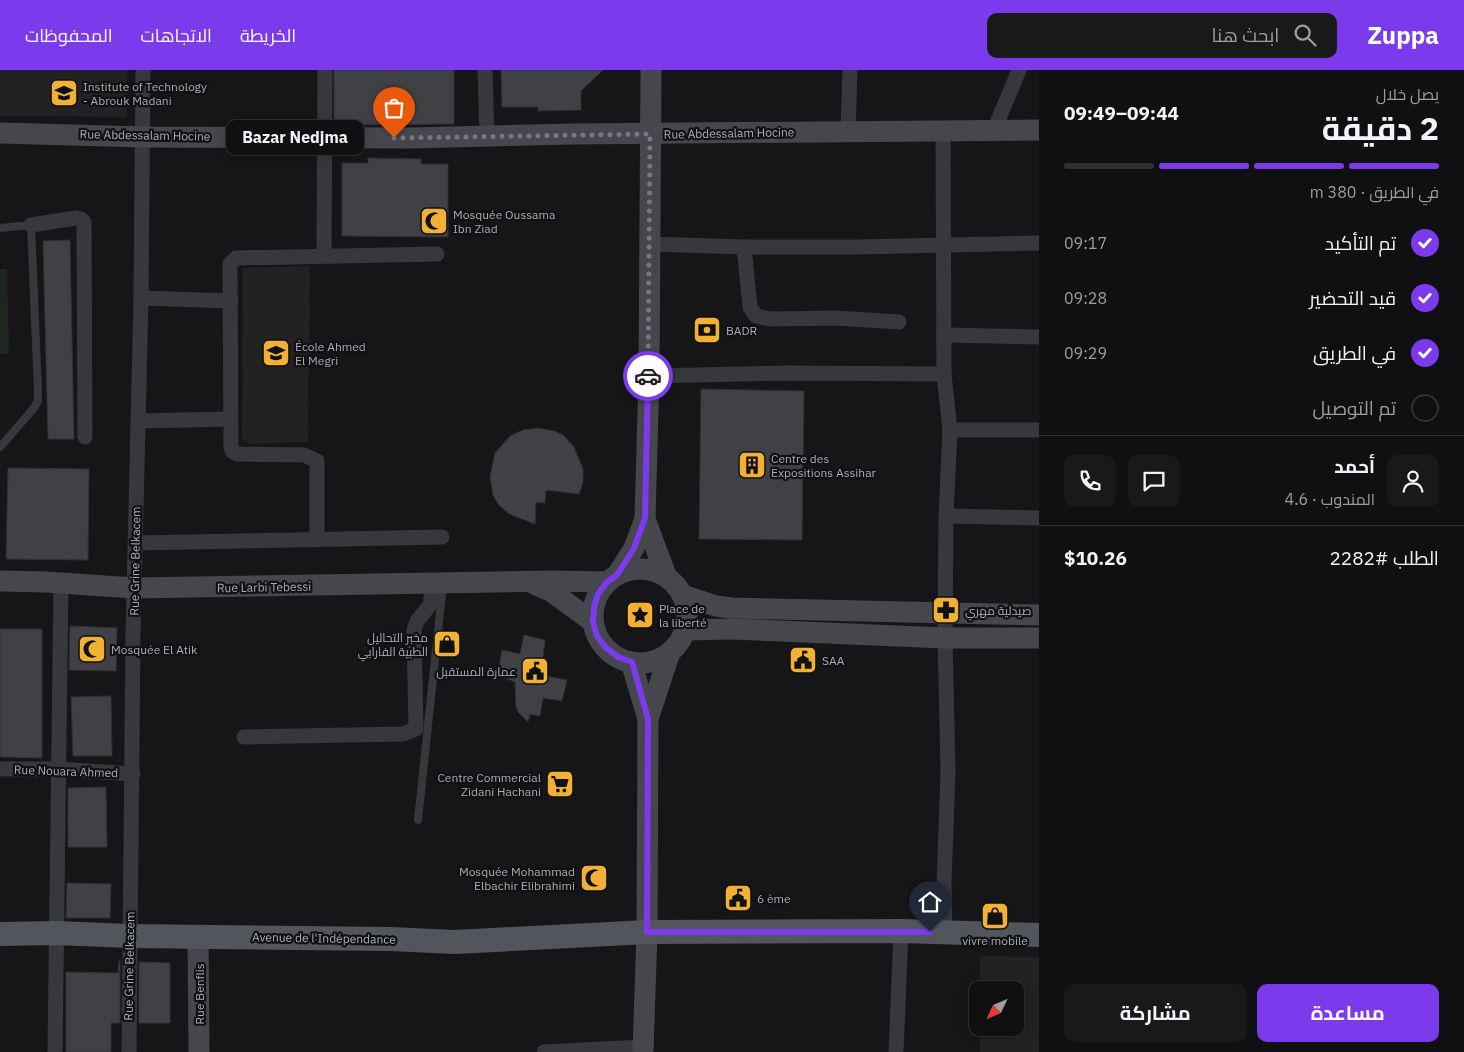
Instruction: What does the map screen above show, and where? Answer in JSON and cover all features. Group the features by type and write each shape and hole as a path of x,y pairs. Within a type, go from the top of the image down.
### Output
{"main road":[{"path":"612,578 629,570 642,569 655,572 667,578 675,586 682,595 686,612 684,630 679,642 670,652 658,659 645,662 632,662 618,657 606,648 597,636 593,622 594,607 598,594 634,548 645,518 651,70"},
{"name":"Rue Abdessalam Hocine","path":"0,133 143,137 323,138 1039,130"},
{"path":"645,518 667,578"},
{"name":"Rue Larbi Tebessi","path":"0,581 134,588 438,584 612,578"},
{"name":"Rue Larbi Tebessi","path":"529,582 552,592 593,622"},
{"path":"682,595 716,606 731,608 1039,615"},
{"path":"684,630 732,629 945,638 1039,638"},
{"path":"648,719 670,652"},
{"path":"632,662 648,719 647,932 643,1050"},
{"name":"Avenue de l'Indépendance","path":"0,934 56,933 129,936 390,939 454,942 647,932 901,930 1039,935"},
{"name":"Rue Benflis","path":"198,936 199,1052"}],"street":[{"name":"Rue Grine Belkacem","path":"129,1052 129,936 133,774 134,588 141,298 143,70"},
{"path":"324,70 324,255"},
{"path":"485,70 487,136"},
{"path":"848,131 850,70"},
{"path":"994,130 1019,70"},
{"path":"943,131 944,374 950,430 946,516 945,638 948,771 944,932"},
{"path":"31,225 76,218 82,219 84,222 85,437"},
{"path":"650,244 744,247 857,247 1039,243"},
{"path":"744,247 750,307 756,316 769,319 836,318 899,322"},
{"path":"316,538 317,461 304,454 236,454 231,447 230,268 233,259 324,255 436,254"},
{"path":"141,298 231,301"},
{"path":"944,334 1039,337"},
{"path":"648,376 788,373 944,374"},
{"path":"138,421 230,420"},
{"path":"950,430 1039,430"},
{"path":"946,516 1039,518"},
{"path":"135,543 442,537"},
{"path":"55,1052 61,583"},
{"path":"244,737 403,734 416,729 414,630 417,621 430,605 438,584"},
{"name":"Rue Nouara Ahmed","path":"0,769 58,769 133,774"},
{"path":"896,1052 901,930"},
{"path":"544,1052 643,1050"}],"lane":[{"path":"0,228 31,225 38,401 30,414 0,447"},
{"path":"418,820 438,584"}],"shaded area":[{"name":"Institute of Technology - Abrouk Madani","path":"0,70 127,70 127,117 0,116"},
{"name":"École Ahmed El Megri","path":"310,266 308,442 249,444 242,438 243,268"},
{"path":"0,269 7,269 9,354 0,354"},
{"path":"980,956 1039,957 1039,1052 980,1052 980,1036 1024,1036 1024,981 980,981"}],"building":[{"path":"334,70 454,70 454,124 334,125"},
{"path":"501,70 603,70 581,91 581,110 538,111 538,107 502,107"},
{"path":"368,158 421,159 421,164 448,164 448,237 342,236 342,163 368,163"},
{"path":"70,240 74,439 48,439 43,241"},
{"name":"Centre des Expositions Assihar","path":"701,389 804,391 802,540 699,539"},
{"path":"538,428 563,435 574,447 583,469 583,482 579,494 546,490 545,503 536,502 535,524 509,514 498,504 493,495 490,477 495,453 510,436 523,430"},
{"path":"8,468 89,469 88,560 6,559"},
{"name":"Mosquée El Atik","path":"70,626 117,628 116,671 69,670"},
{"path":"0,629 42,629 42,758 0,757"},
{"path":"524,635 545,640 541,675 567,680 562,701 543,698 540,716 530,714 528,722 518,712 516,706 515,682 502,677 498,673 502,650 520,654"},
{"path":"111,696 112,756 73,756 71,697"},
{"path":"106,787 107,847 68,847 68,788"},
{"path":"67,883 111,884 110,918 66,918"},
{"path":"119,961 120,1023 111,1023 111,1052 66,1052 66,972 118,973"},
{"path":"139,962 170,963 170,1023 139,1023"}],"way so far":[{"path":"394,138 650,134 648,376"}],"place":[{"name":"Institute of Technology - Abrouk Madani","path":"64,93"},
{"name":"Bazar Nedjma","path":"394,138"},
{"name":"Mosquée Oussama Ibn Ziad","path":"434,221"},
{"name":"BADR","path":"707,330"},
{"name":"École Ahmed El Megri","path":"276,353"},
{"name":"Centre des Expositions Assihar","path":"752,465"},
{"name":"صيدلية مهري","path":"946,610"},
{"name":"Place de la liberté","path":"640,615"},
{"name":"مخبر التحاليل الطبية الفارابي","path":"447,644"},
{"name":"Mosquée El Atik","path":"92,649"},
{"name":"SAA","path":"803,660"},
{"name":"عمارة المستقبل","path":"535,671"},
{"name":"Centre Commercial Zidani Hachani","path":"560,784"},
{"name":"Mosquée Mohammad Elbachir Elibrahimi","path":"594,878"},
{"name":"6 ème","path":"738,898"},
{"name":"vivre mobile","path":"995,916"}],"route":[{"path":"648,376 645,518 634,548 626,561 617,575 607,582 598,594 594,607 593,622 597,636 606,648 618,657 632,662 648,719 647,932 901,930 930,932"}]}
